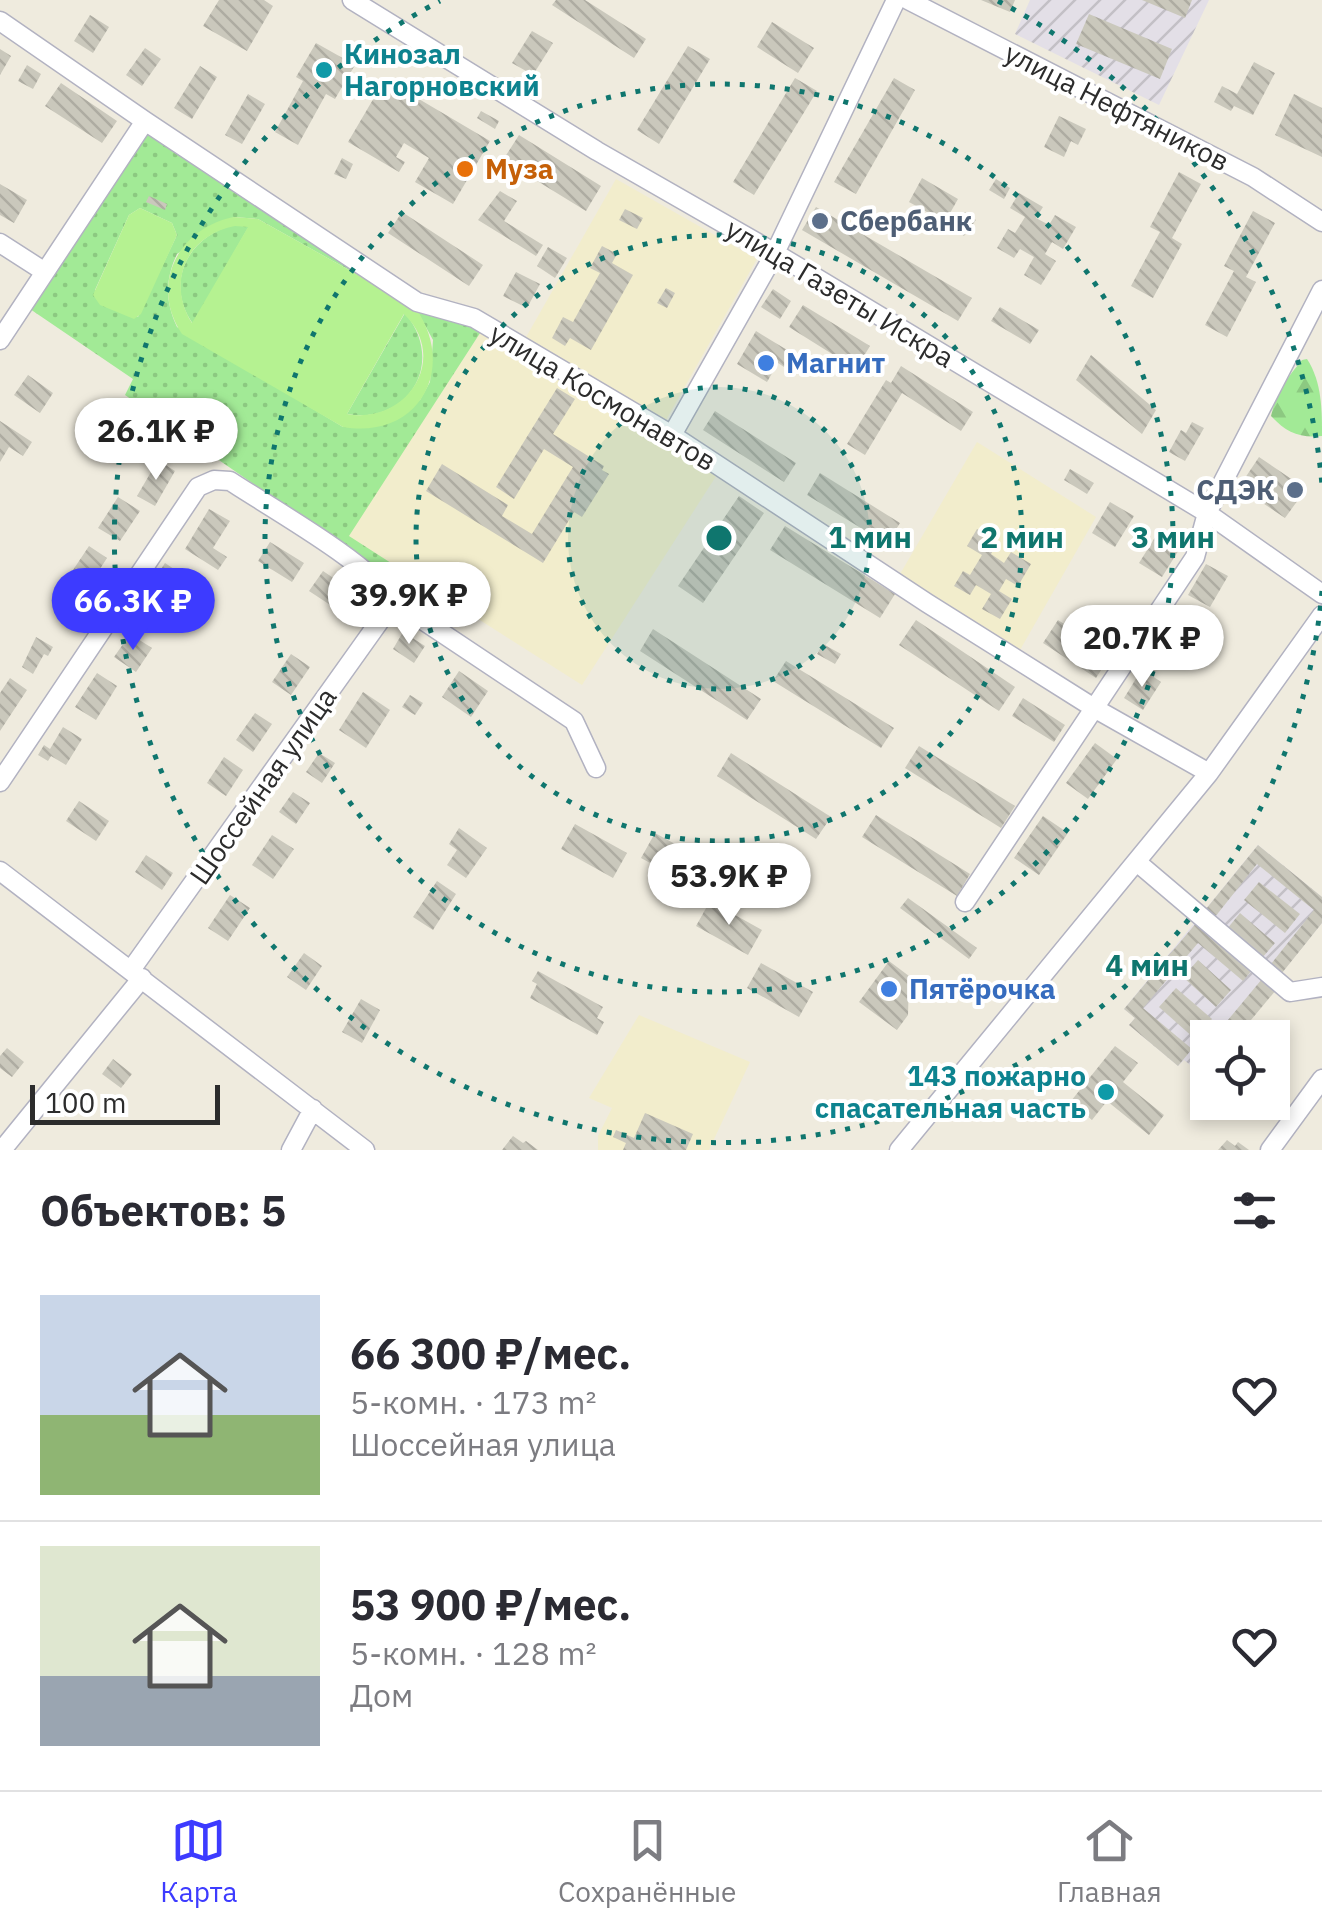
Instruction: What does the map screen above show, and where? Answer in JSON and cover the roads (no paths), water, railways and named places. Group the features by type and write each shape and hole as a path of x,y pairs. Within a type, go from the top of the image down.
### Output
{"street":[{"name":"улица Газеты Искра","path":"352,0 597,151 775,253 1207,513 1322,594"},
{"path":"672,435 775,253 896,0"},
{"name":"улица Нефтяников","path":"908,0 1253,177 1322,222"},
{"name":"улица Космонавтов","path":"0,21 417,302 474,318 672,435 1094,708 1209,773"},
{"path":"0,340 144,121"},
{"path":"0,243 45,272"},
{"path":"965,902 1195,558 1207,513 1322,290"},
{"path":"0,782 198,487 214,480 230,480 340,554 394,601 574,720 596,768"},
{"name":"Шоссейная улица","path":"2,1150 137,974 394,601"},
{"path":"898,1150 1138,863 1209,773 1322,615"},
{"path":"1138,863 1290,992 1322,987"},
{"path":"0,871 366,1150"},
{"path":"1270,1150 1322,1078"},
{"path":"290,1150 313,1109"}],"place":[{"name":"Кинозал Нагорновский","path":"324,70"},
{"name":"Муза","path":"465,169"},
{"name":"Сбербанк","path":"820,221"},
{"name":"Магнит","path":"766,363"},
{"name":"СДЭК","path":"1295,490"},
{"name":"Пятёрочка","path":"889,989"},
{"name":"143 пожарно спасательная часть","path":"1106,1092"}]}
